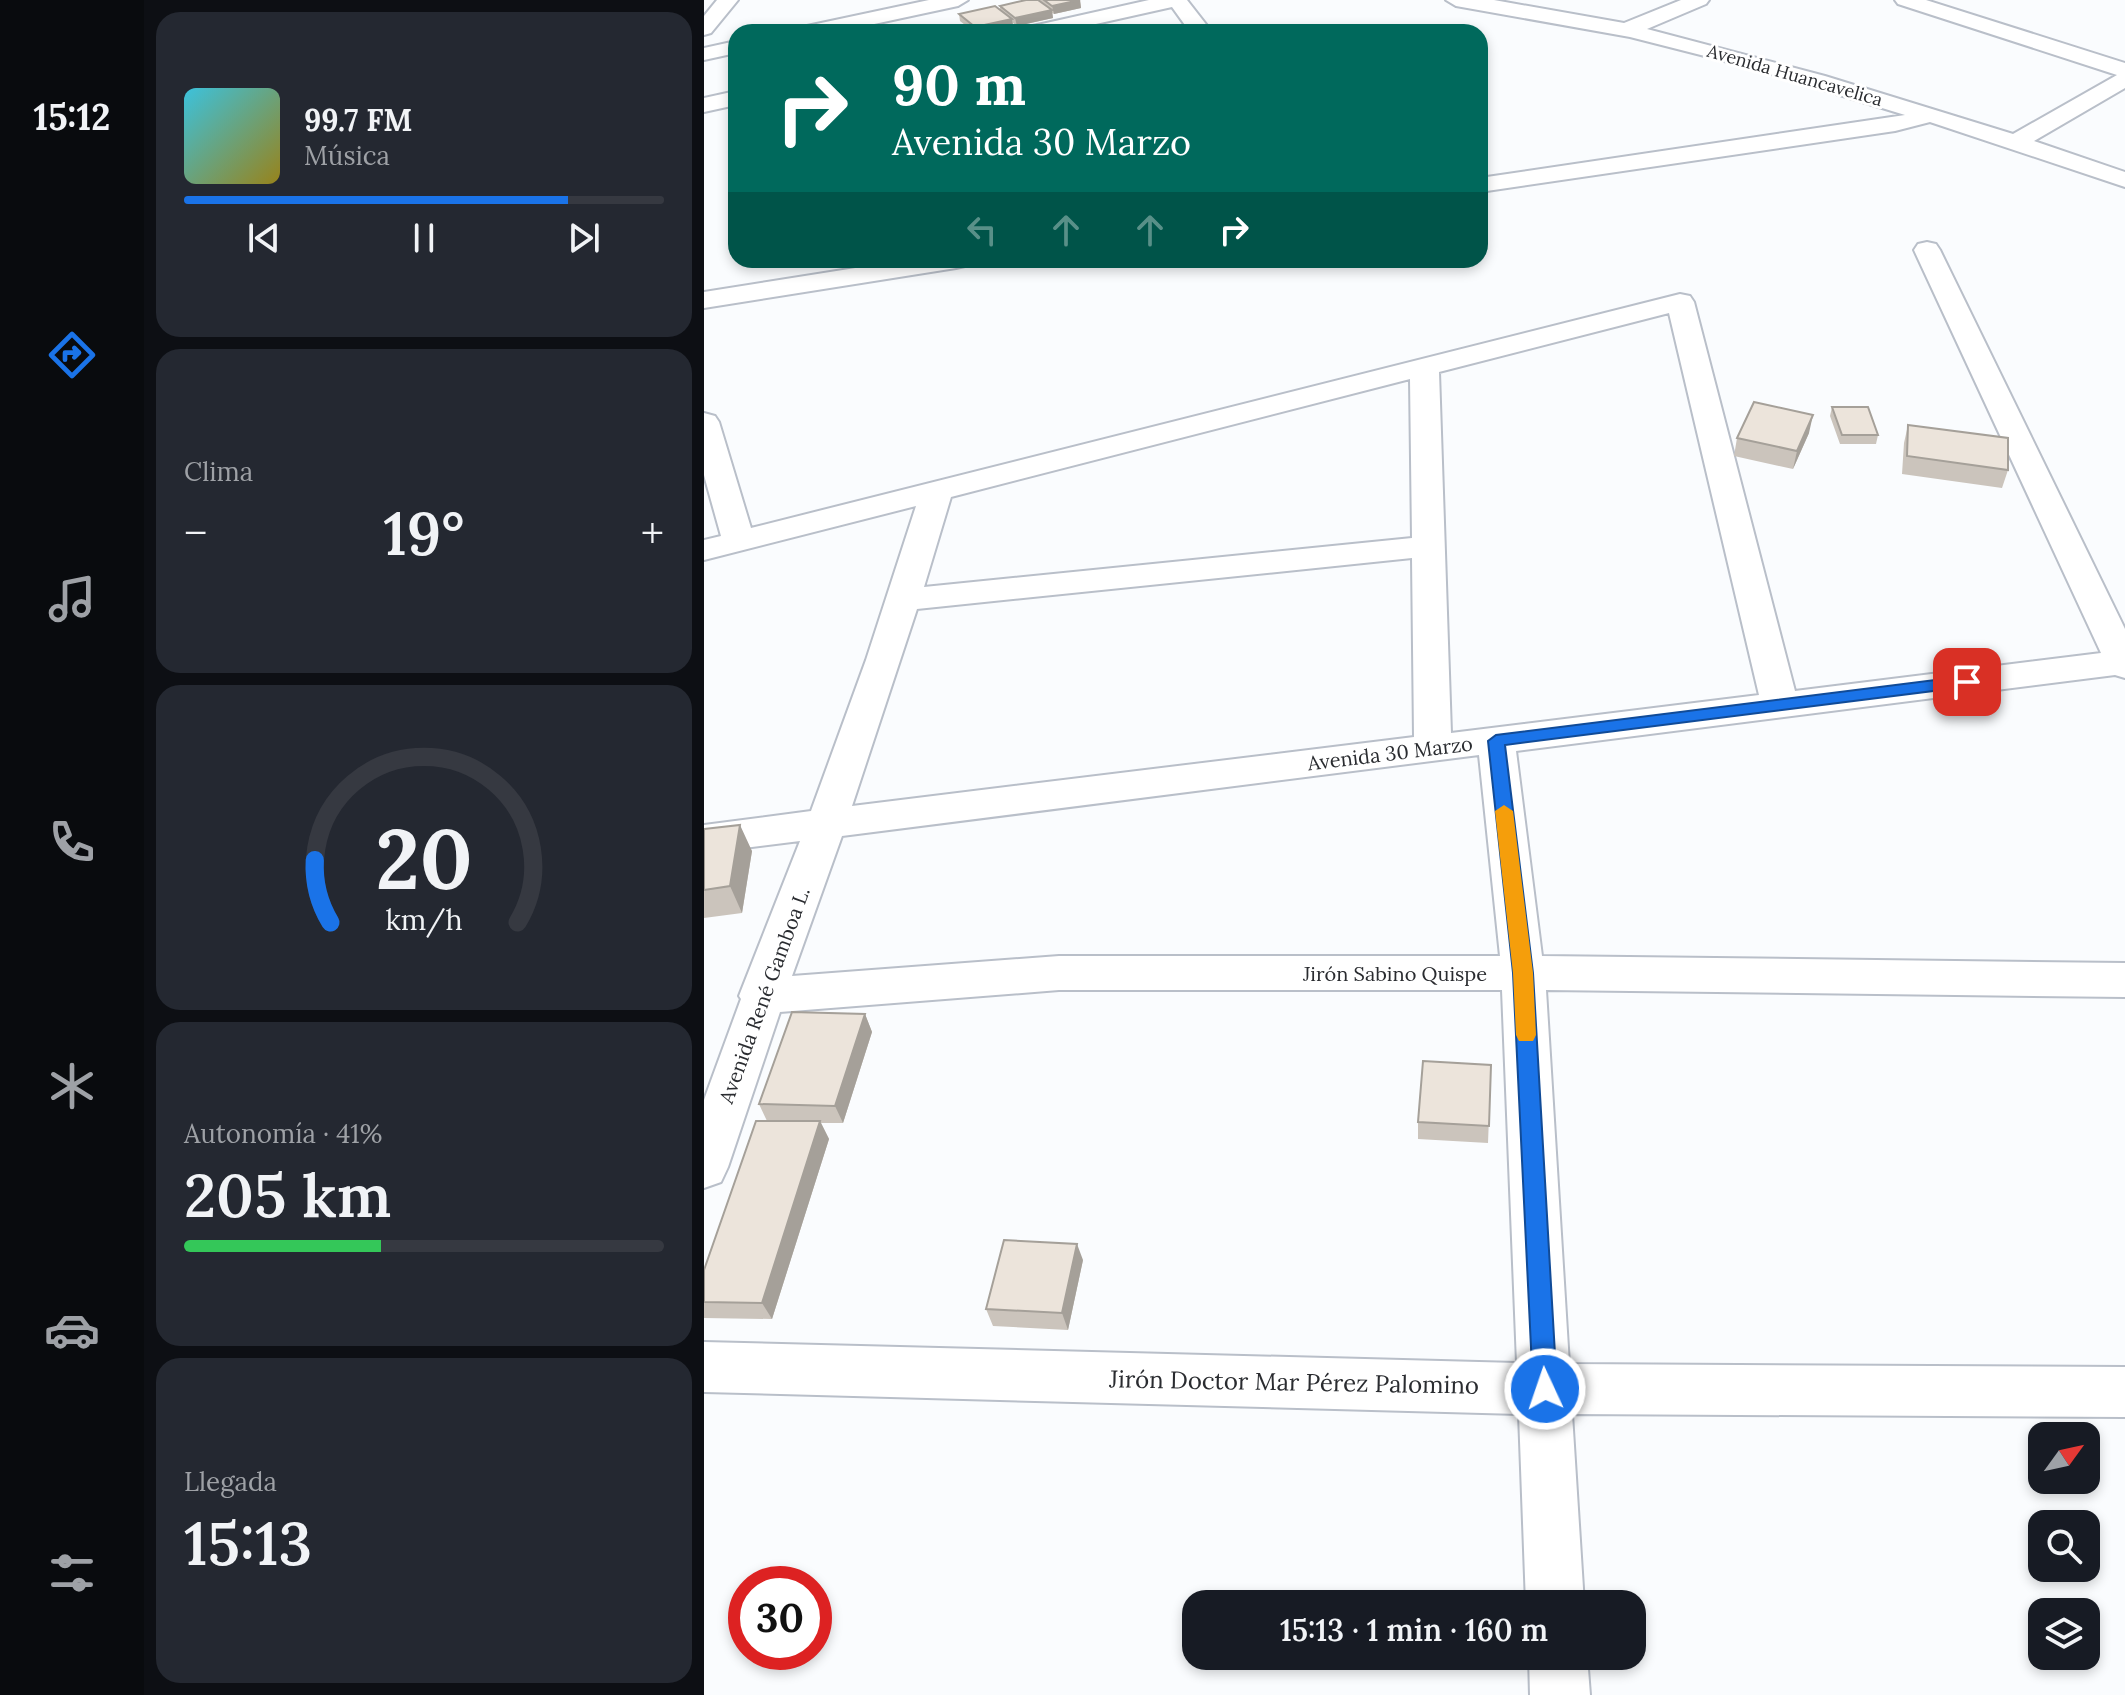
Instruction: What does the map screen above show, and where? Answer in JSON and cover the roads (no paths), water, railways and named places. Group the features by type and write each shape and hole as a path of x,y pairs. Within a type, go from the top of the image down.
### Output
{"street":[{"path":"704,29 728,0"},
{"path":"845,24 958,0"},
{"path":"1068,24 1177,0 1195,24"},
{"name":"Avenida Huancavelica","path":"1456,0 1626,30 1721,53 1932,115 2125,180"},
{"path":"1626,30 1699,0"},
{"path":"1905,0 2125,70"},
{"path":"704,54 728,49"},
{"path":"2016,142 2125,79"},
{"path":"704,105 728,100"},
{"path":"1488,184 1879,127 1932,115"},
{"path":"1927,250 2124,664"},
{"path":"704,300 812,271 851,268"},
{"path":"704,550 1680,302 1780,705"},
{"path":"1424,367 1433,747"},
{"path":"704,422 739,541"},
{"name":"Avenida René Gamboa L.","path":"704,1167 761,996 905,600 937,490"},
{"path":"905,600 1428,546"},
{"name":"Avenida 30 Marzo","path":"704,839 2124,664"},
{"path":"1496,741 1523,973 1554,1590"},
{"name":"Jirón Sabino Quispe","path":"761,996 1059,973 1523,973 2125,980"},
{"name":"Jirón Doctor Mar Pérez Palomino","path":"704,1367 1545,1389 2125,1392"},
{"path":"1559,1670 1560,1695"}]}
